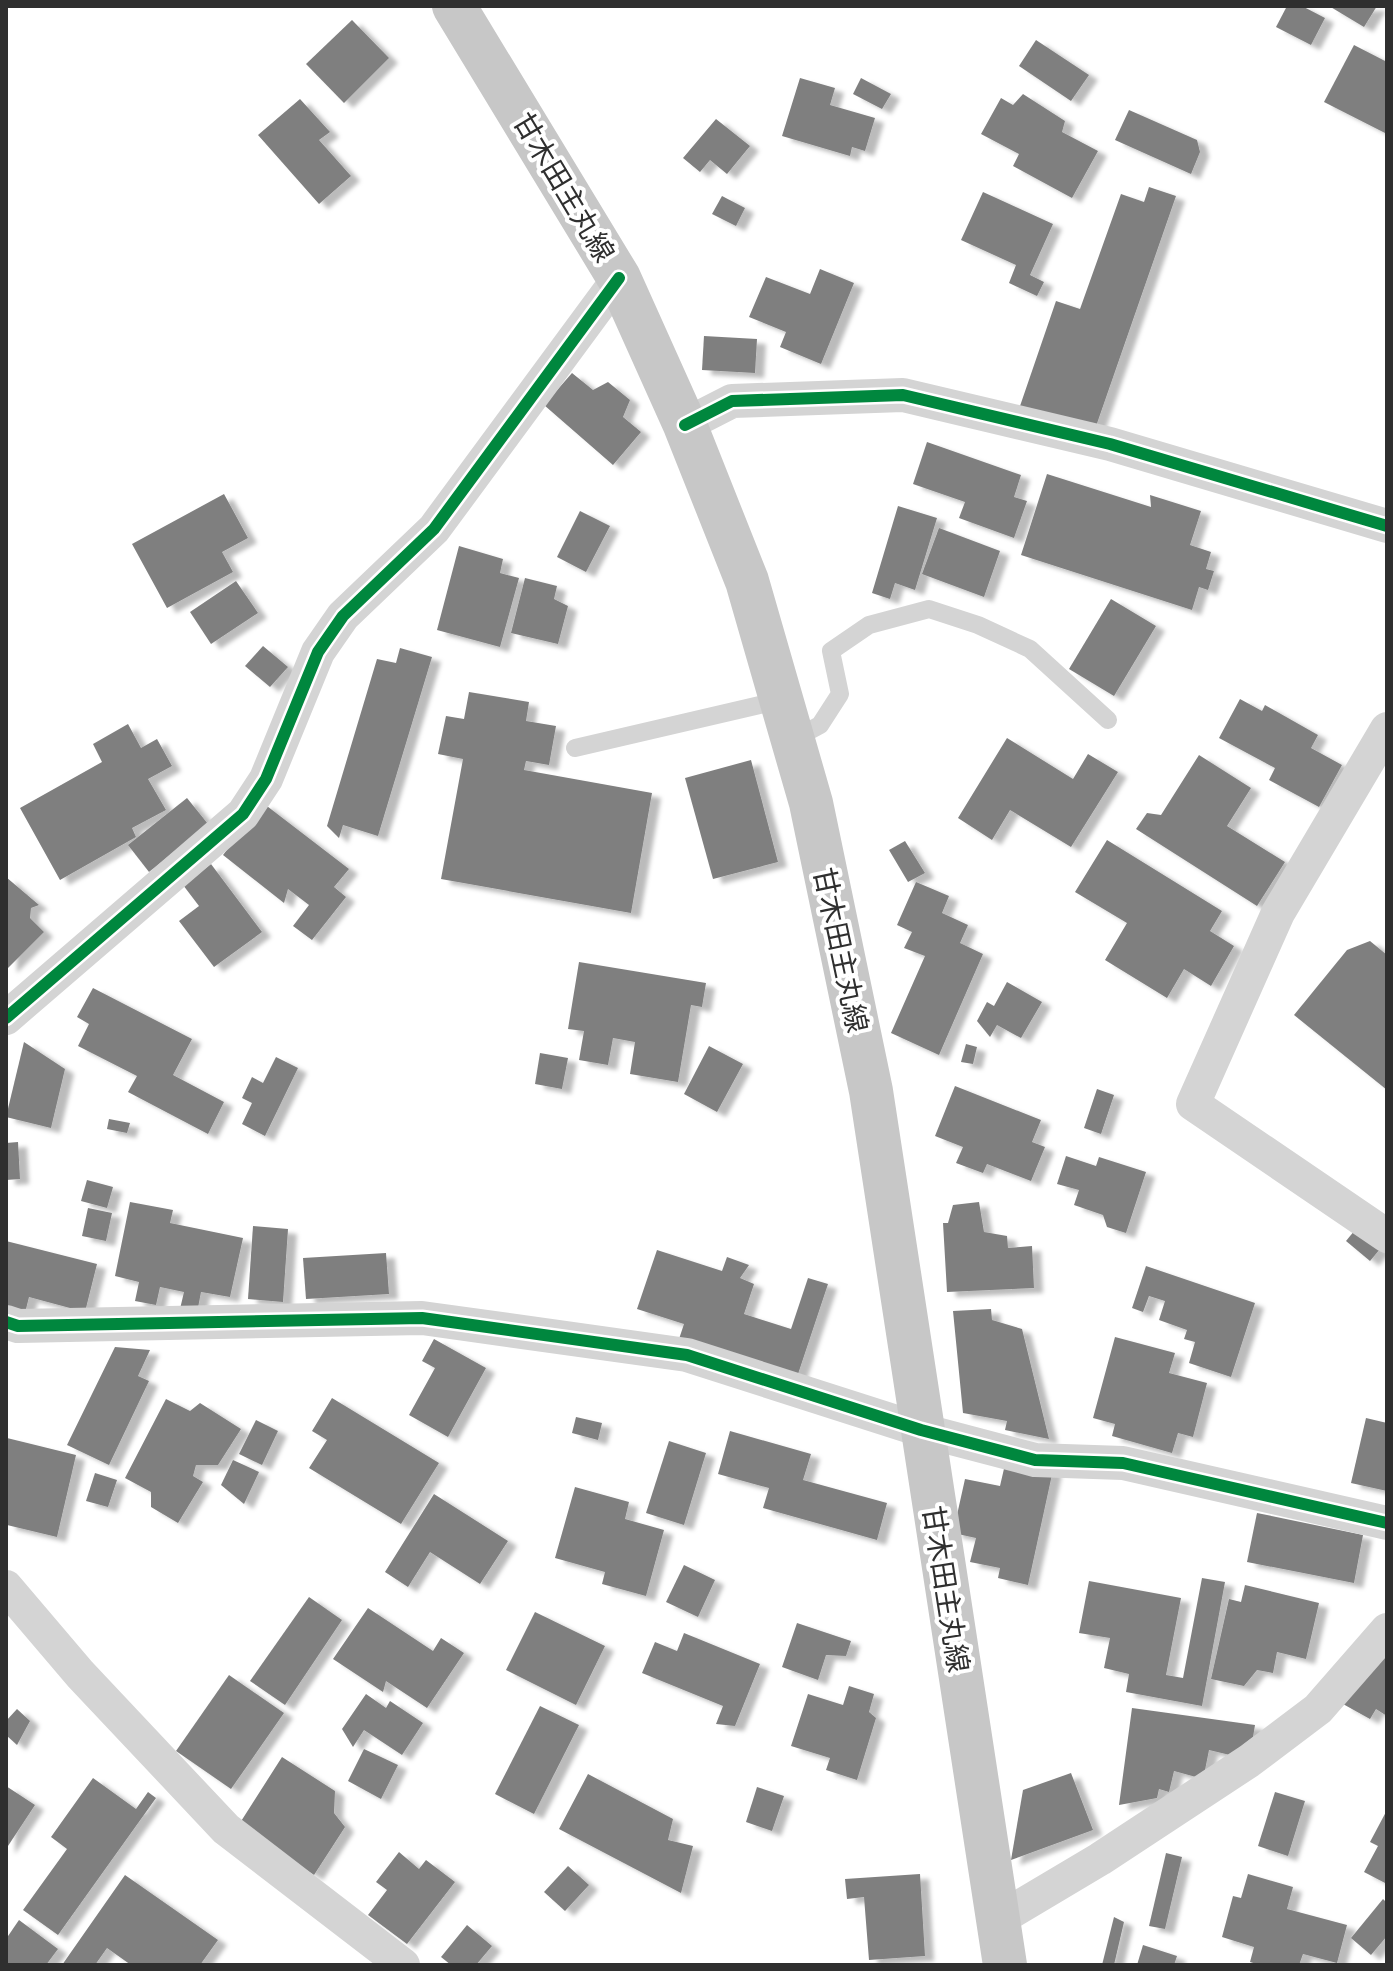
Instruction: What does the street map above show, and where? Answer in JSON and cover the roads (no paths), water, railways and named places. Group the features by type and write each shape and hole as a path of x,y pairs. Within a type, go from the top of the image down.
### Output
{"main road":[{"name":"甘木田主丸線","path":"454,6 619,278 685,425 747,581 811,803 871,1091 1005,1965"}],"street":[{"path":"6,1018 243,814 266,779 318,652 343,616 434,529 619,278"},
{"path":"685,425 732,401 903,395 1110,444 1387,526"},
{"path":"1387,729 1278,913 1193,1104 1387,1236"},
{"path":"6,1322 18,1326 422,1318 687,1355 921,1430 1035,1460 1123,1463 1387,1523"},
{"path":"6,1587 80,1674 226,1829 403,1965"},
{"path":"999,1919 1100,1859 1249,1761 1318,1709 1387,1630"}],"lane":[{"path":"575,748 786,720 820,725 840,694 831,651 869,625 929,609 978,625 1030,649 1108,720"}]}
